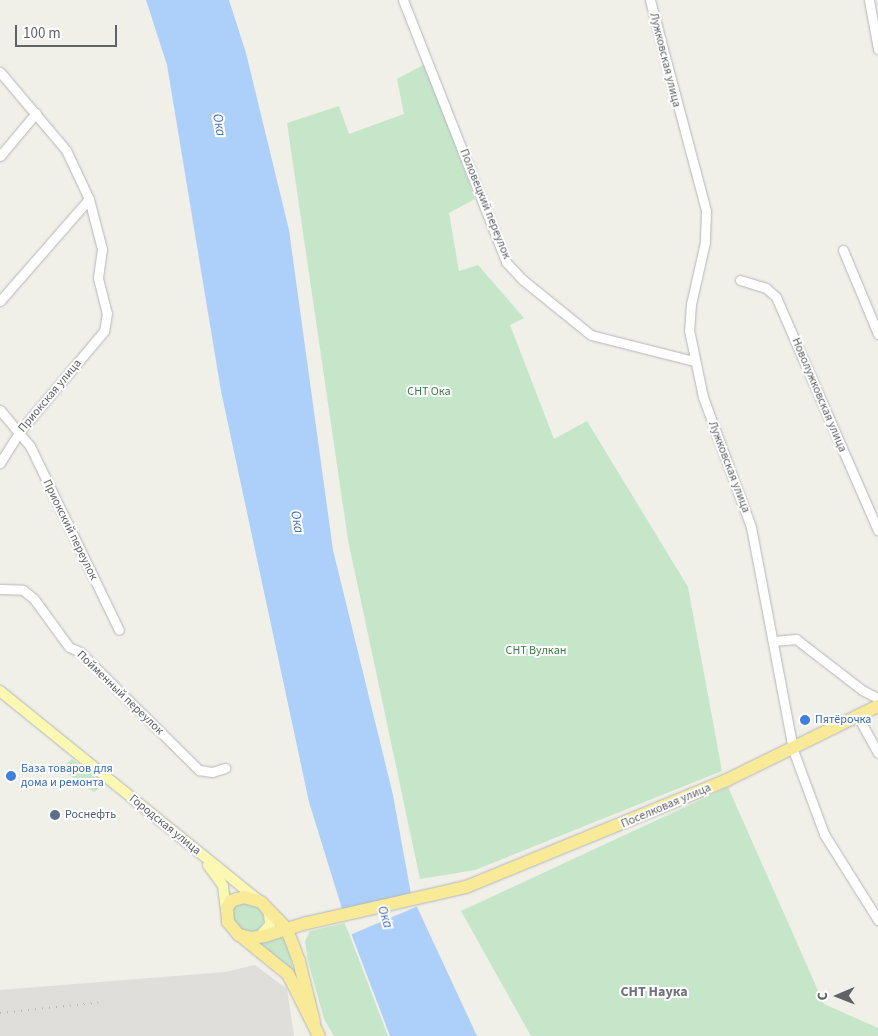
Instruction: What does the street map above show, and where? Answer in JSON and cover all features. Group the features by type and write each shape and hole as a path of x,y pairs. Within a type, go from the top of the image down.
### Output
{"highway":[{"name":"Поселковая улица","path":"257,938 310,923 448,892 497,876 793,750 878,706"},
{"path":"314,1022 288,974 230,926 226,914 229,904 235,899 250,898 261,902 274,912 287,929 299,961 319,1036"},
{"path":"274,912 310,923"},
{"path":"299,961 298,932 310,923"},
{"path":"239,935 257,938"}],"main road":[{"name":"Городская улица","path":"0,690 261,902"},
{"path":"200,854 223,886 226,914"},
{"path":"257,938 270,925 269,913 261,902"}],"street":[{"name":"Половецкий переулок","path":"403,0 506,262 522,280 591,335 694,362"},
{"name":"Лужковская улица","path":"650,0 706,211 705,242 690,304 689,330 694,362 703,398 751,527 793,750 824,834 878,920"},
{"path":"869,0 878,49"},
{"path":"0,72 66,150 89,199 0,301"},
{"path":"0,156 36,113"},
{"name":"Приокская улица","path":"0,463 20,431 104,331 107,313 97,269 102,249 89,199"},
{"path":"842,250 878,334"},
{"name":"Новолужковская улица","path":"740,280 766,288 776,297 878,531"},
{"name":"Приокский переулок","path":"0,410 20,431 30,446 119,630"},
{"name":"Пойменный переулок","path":"0,589 24,590 34,599 69,647 80,652 199,770 212,772 225,768"},
{"path":"773,641 796,639 862,690 878,698"},
{"path":"858,716 878,752"}],"shaded area":[{"path":"255,965 287,989 294,1036 0,1036 0,990 225,972"}],"green space":[{"name":"СНТ Вулкан","path":"425,64 475,199 449,213 459,271 478,265 524,318 510,325 554,439 587,421 688,587 722,771 475,870 420,879 348,540 287,123 339,106 349,134 404,114 397,79"},
{"path":"72,759 103,784 102,786 94,792 68,774 66,764"},
{"path":"728,787 824,1004 878,1028 878,1036 531,1036 461,911"},
{"path":"246,901 262,910 264,920 260,931 249,934 234,924 233,906"},
{"path":"345,923 388,1036 334,1036 324,1019 308,961 305,941 310,931"},
{"path":"280,937 286,940 294,972 259,946 259,943"}],"water":[{"name":"Ока","path":"146,0 229,0 246,53 289,230 333,550 393,795 411,894 477,1036 390,1036 343,912 309,802 221,391 167,65"}],"pier":[{"path":"413,892 419,906 350,935 344,921"}],"railway":[{"path":"0,1013 103,1002"}],"place":[{"name":"Пятёрочка","path":"805,720"},
{"name":"База товаров для дома и ремонта","path":"11,776"},
{"name":"Роснефть","path":"55,815"}],"district":[{"name":"СНТ Наука","path":"654,992"}],"park label":[{"name":"СНТ Ока","path":"429,392"}]}
